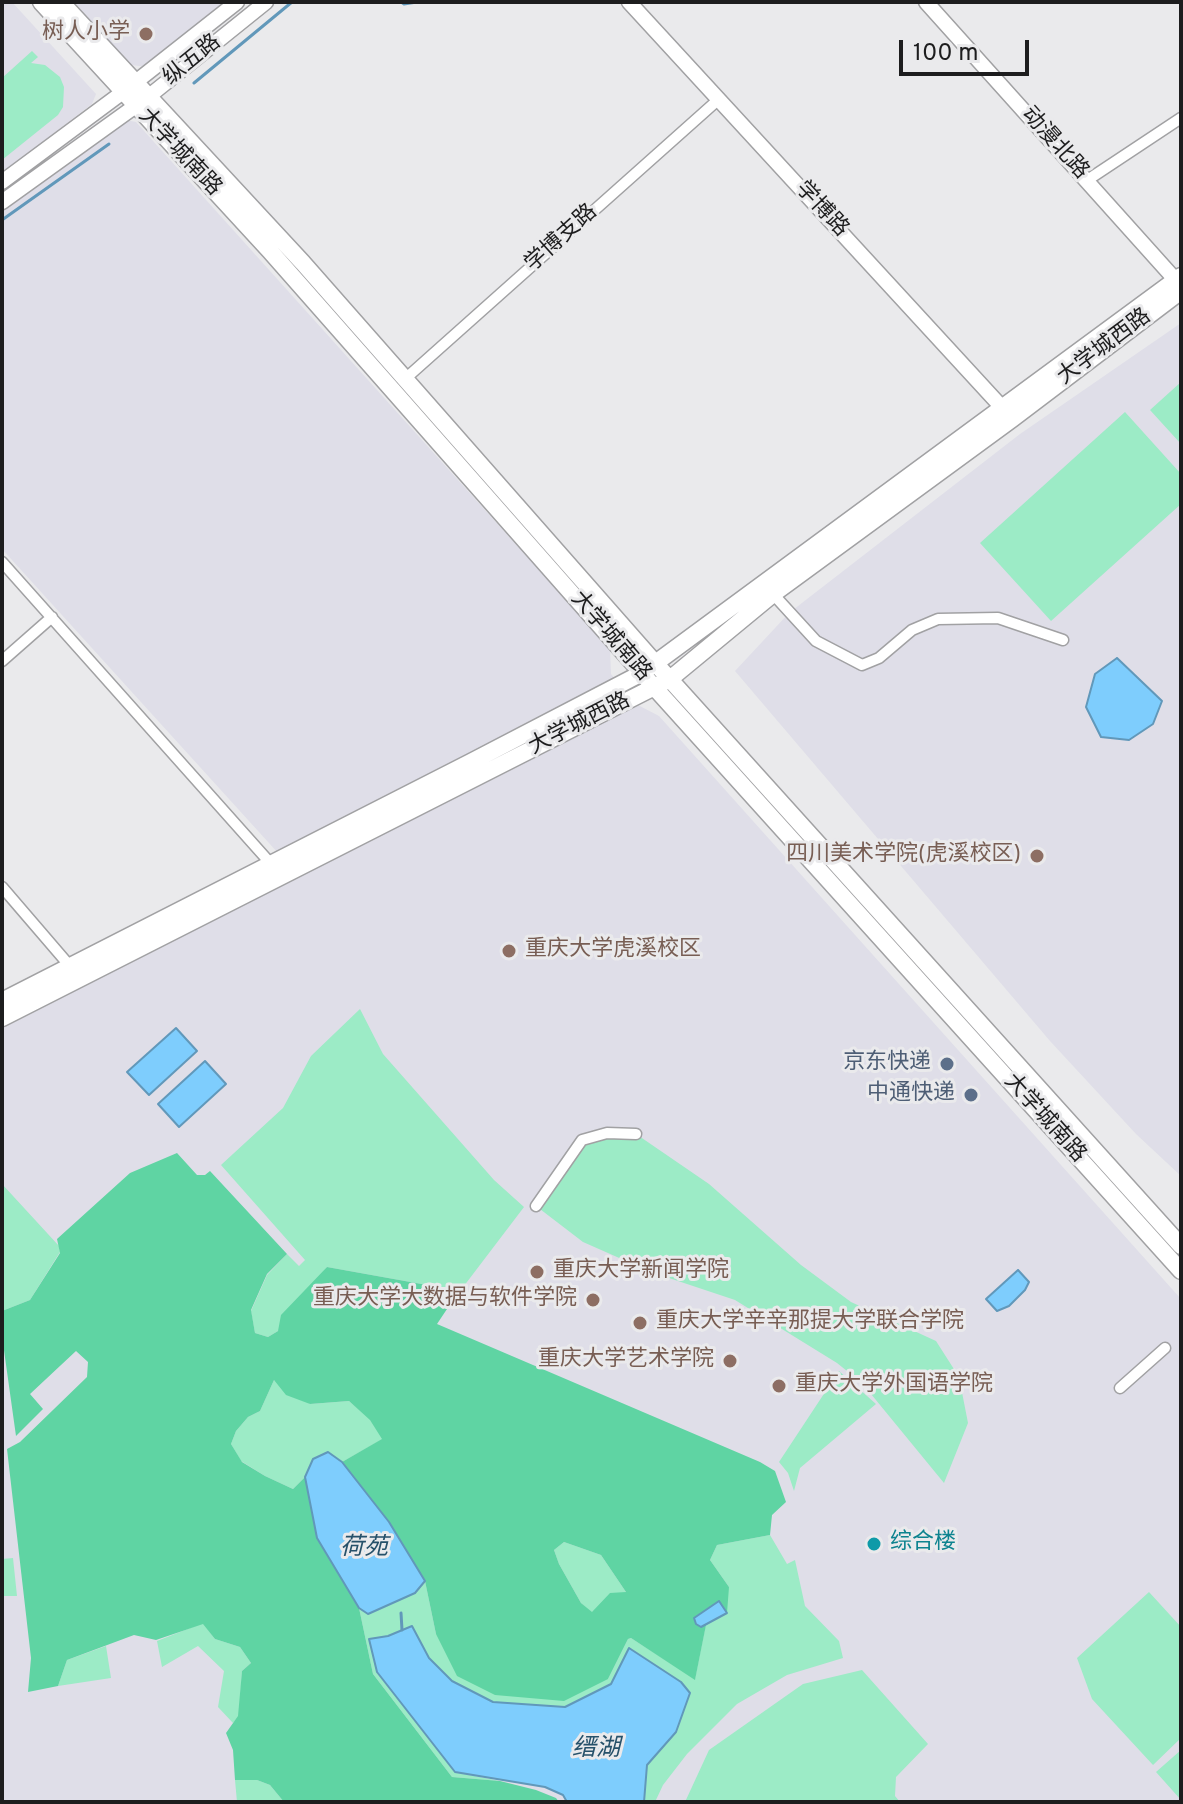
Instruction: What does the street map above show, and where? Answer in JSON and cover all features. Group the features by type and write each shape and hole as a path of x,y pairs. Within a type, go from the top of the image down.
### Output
{"main road":[{"name":"大学城南路","path":"41,2 303,263 649,668 655,688 1181,1271"},
{"name":"大学城南路","path":"61,2 129,88"},
{"name":"大学城南路","path":"142,101 270,251 649,668 670,679 1181,1246"},
{"name":"大学城西路","path":"2,1001 69,965 276,870 670,679 773,594 1180,283"},
{"name":"大学城西路","path":"2,1018 649,668 1007,414"}],"street":[{"name":"纵五路","path":"2,182 129,88 237,2"},
{"name":"纵五路","path":"2,202 142,101 266,2"},
{"name":"学博路","path":"629,2 1007,414"},
{"name":"动漫北路","path":"926,2 1180,283"},
{"name":"学博支路","path":"405,379 719,99"},
{"path":"1086,181 1181,118"},
{"path":"2,562 276,870"},
{"path":"773,594 816,641 862,665 879,658 912,630 938,619 998,618 1063,640"},
{"path":"2,661 52,617"},
{"path":"2,887 69,965"},
{"path":"536,1206 582,1140 607,1133 636,1134"},
{"path":"1120,1388 1165,1348"}],"shaded area":[{"path":"2,2 12,2 96,94 92,104 2,173"},
{"name":"树人小学","path":"74,2 229,2 148,67 131,65"},
{"name":"重庆大学虎溪校区","path":"125,120 136,122 610,649 611,674 636,704 659,716 1181,1299 1181,1802 2,1802 2,1026 298,875 2,549 2,210"},
{"name":"四川美术学院(虎溪校区)","path":"1181,323 1181,1176 1136,1134 1050,1041 735,671 789,613 1020,434"}],"green space":[{"path":"32,51 38,57 31,63 45,65 60,77 64,87 63,107 58,115 2,160 2,78"},
{"path":"1181,382 1181,444 1150,410"},
{"path":"1125,412 1181,474 1181,504 1051,621 980,543"},
{"path":"360,1009 383,1054 494,1180 524,1207 451,1303 427,1285 327,1267 278,1331 268,1337 255,1333 251,1311 267,1275 287,1254 299,1266 305,1260 221,1165 283,1108 311,1056"},
{"path":"636,1134 709,1184 801,1265 851,1302 936,1341 959,1377 968,1423 944,1483 862,1383 837,1363 735,1300 651,1272 583,1242 536,1206 582,1140"},
{"path":"177,1153 197,1175 210,1171 287,1254 267,1274 251,1310 255,1333 268,1337 278,1331 281,1315 327,1267 427,1285 451,1303 437,1324 775,1471 786,1502 772,1515 770,1535 717,1545 710,1560 729,1587 727,1613 706,1625 695,1680 631,1638 608,1679 564,1701 495,1695 457,1676 436,1634 425,1581 389,1522 342,1462 382,1439 370,1420 349,1401 310,1404 286,1395 274,1380 260,1411 248,1417 236,1431 231,1444 242,1462 293,1489 305,1477 317,1538 359,1608 373,1674 452,1777 500,1781 536,1790 559,1802 284,1802 270,1785 257,1780 235,1780 233,1750 226,1733 238,1716 242,1671 251,1663 240,1647 215,1639 203,1624 156,1640 134,1635 67,1660 58,1686 28,1692 31,1658 7,1449 20,1442 87,1377 88,1362 76,1351 30,1394 43,1409 16,1436 2,1336 2,1311 30,1300 60,1253 57,1239 130,1173","holes":["564,1542 601,1555 626,1592 610,1593 592,1612 581,1603 554,1550"]},
{"path":"2,1184 59,1246 60,1252 30,1300 2,1311"},
{"path":"839,1371 876,1404 800,1468 794,1491 788,1473 779,1462"},
{"path":"274,1380 310,1404 349,1401 370,1419 383,1439 342,1462 329,1453 314,1459 305,1477 293,1489 265,1476 241,1461 231,1444 236,1431 248,1417 260,1411"},
{"path":"770,1535 787,1564 795,1560 805,1606 839,1641 843,1658 787,1675 737,1704 687,1754 663,1785 655,1802 644,1802 647,1765 676,1732 689,1694 681,1682 630,1648 611,1684 565,1707 492,1702 452,1681 429,1658 412,1626 388,1636 369,1639 377,1672 455,1772 500,1781 452,1777 373,1674 359,1608 368,1614 415,1593 425,1581 436,1634 608,1679 631,1638 695,1679 706,1624 729,1587 710,1560 717,1545"},
{"path":"564,1542 601,1555 626,1592 592,1613 581,1603 559,1564 554,1550"},
{"path":"13,1558 17,1596 2,1596 2,1559"},
{"path":"1149,1592 1181,1627 1181,1738 1153,1765 1092,1699 1077,1658"},
{"path":"203,1623 215,1639 240,1647 251,1663 242,1671 239,1716 233,1723 218,1707 224,1671 198,1646 162,1667 157,1641"},
{"path":"106,1646 111,1678 58,1686 67,1660"},
{"path":"862,1670 928,1744 896,1777 895,1796 900,1802 685,1802 709,1750 803,1684"},
{"path":"1181,1750 1181,1800 1156,1772"},
{"path":"235,1780 257,1780 270,1785 284,1802 237,1802"}],"water":[{"path":"1117,658 1162,701 1153,724 1129,740 1101,737 1086,707 1095,674"},
{"path":"176,1028 197,1051 149,1095 127,1072"},
{"path":"205,1061 226,1084 179,1127 158,1104"},
{"path":"1018,1270 1029,1282 1025,1290 1009,1306 997,1311 986,1299"},
{"name":"荷苑","path":"328,1452 342,1462 389,1522 425,1581 415,1593 368,1614 359,1608 317,1538 305,1477 313,1459"},
{"path":"719,1601 727,1613 701,1627 696,1624 694,1618"},
{"name":"缙湖","path":"412,1626 429,1658 452,1681 493,1702 565,1707 611,1684 629,1648 681,1682 690,1693 676,1732 647,1765 644,1802 567,1802 563,1795 545,1787 455,1772 377,1672 369,1639 388,1636"}],"waterway":[{"path":"194,83 292,2"},
{"path":"401,2 417,2"},
{"path":"2,220 109,144"},
{"path":"401,1613 402,1630"}],"place":[{"name":"树人小学","path":"146,34"},
{"name":"四川美术学院(虎溪校区)","path":"1037,856"},
{"name":"重庆大学虎溪校区","path":"509,951"},
{"name":"京东快递","path":"947,1064"},
{"name":"中通快递","path":"971,1095"},
{"name":"重庆大学新闻学院","path":"537,1272"},
{"name":"重庆大学大数据与软件学院","path":"593,1300"},
{"name":"重庆大学辛辛那提大学联合学院","path":"640,1323"},
{"name":"重庆大学艺术学院","path":"730,1361"},
{"name":"重庆大学外国语学院","path":"779,1386"},
{"name":"综合楼","path":"874,1544"}]}
